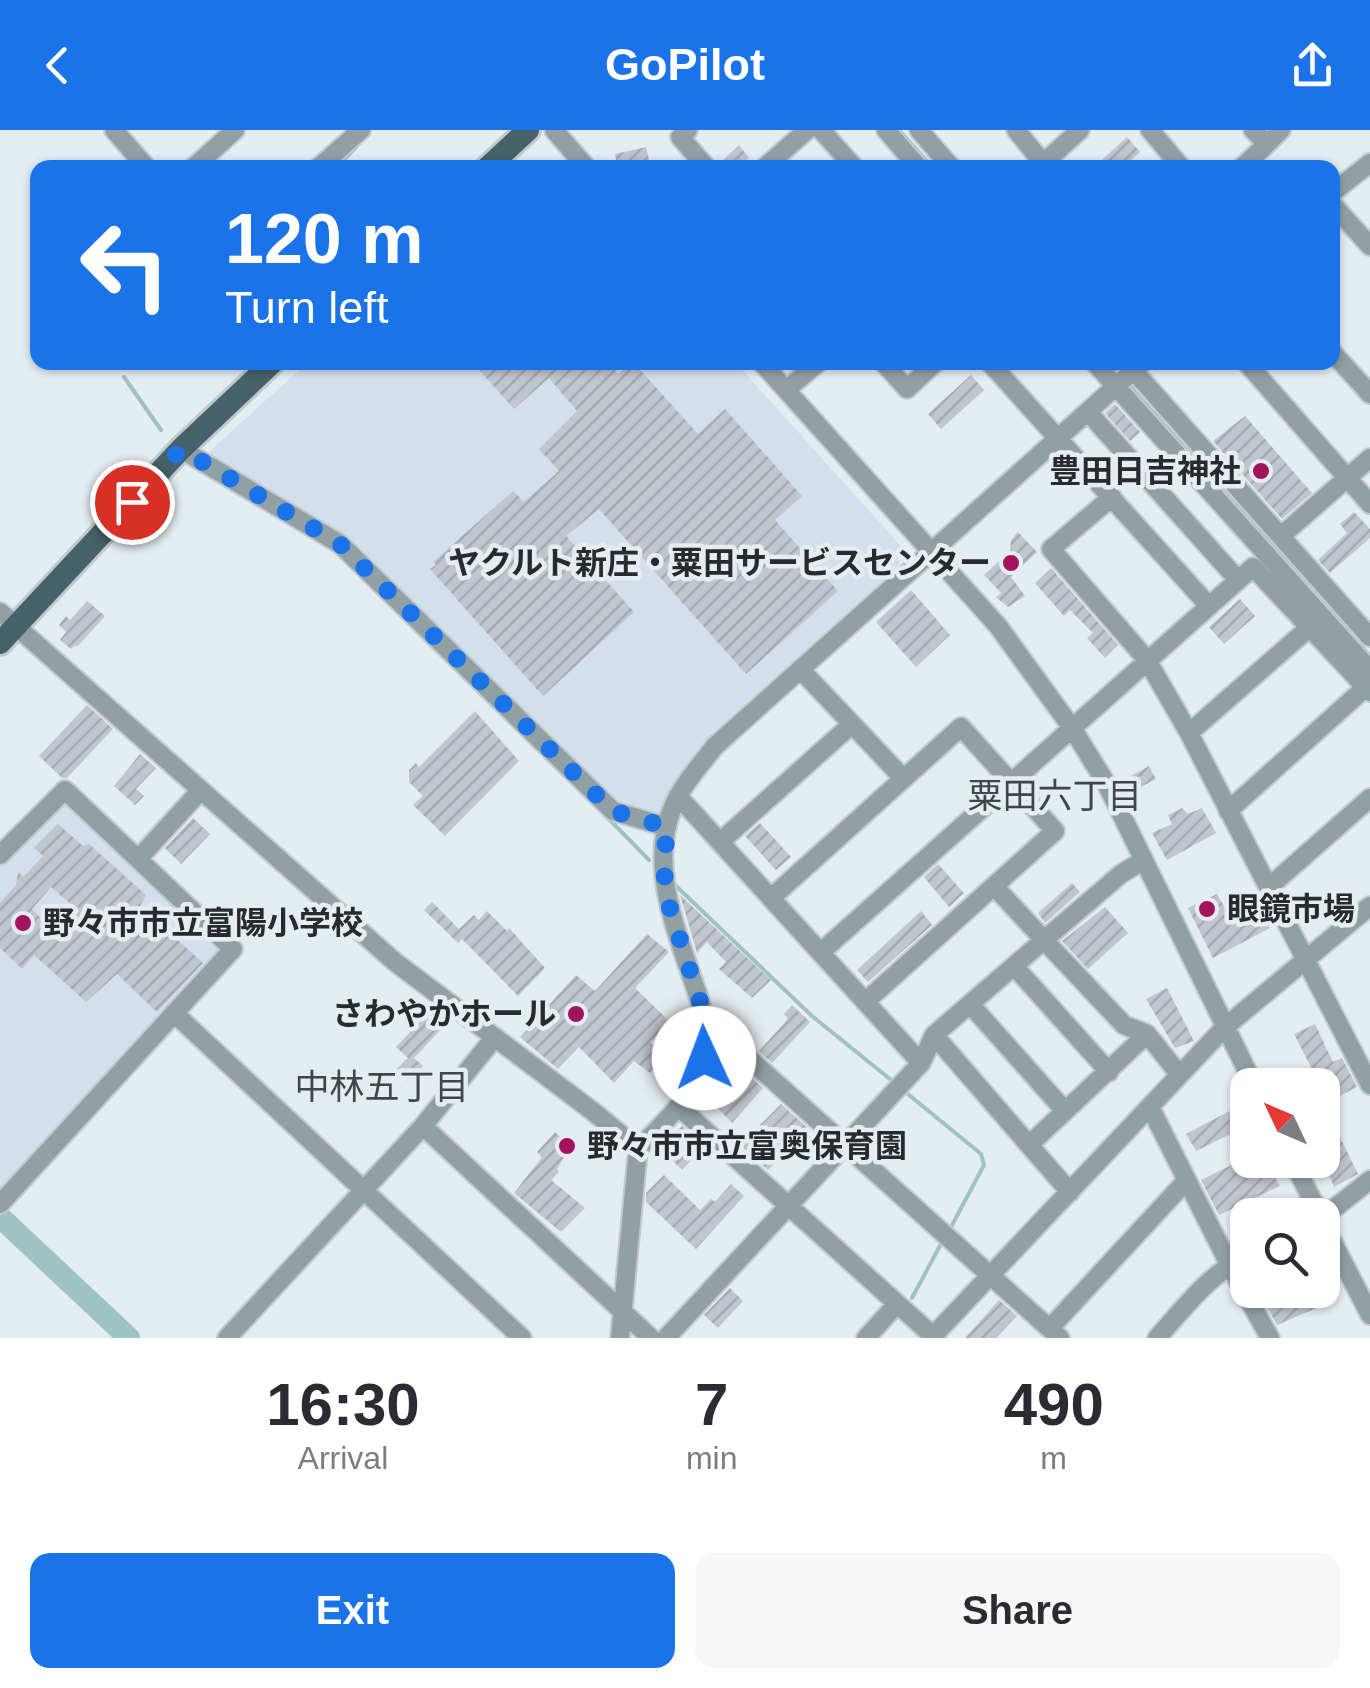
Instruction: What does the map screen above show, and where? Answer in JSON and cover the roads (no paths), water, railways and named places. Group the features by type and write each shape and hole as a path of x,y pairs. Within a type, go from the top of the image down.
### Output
{"main road":[{"path":"496,160 528,130"},
{"path":"0,644 8,618 265,370"}],"street":[{"path":"114,130 139,160"},
{"path":"202,160 236,130"},
{"path":"327,160 360,130"},
{"path":"554,130 580,160"},
{"path":"688,130 680,137 700,160"},
{"path":"773,160 807,130"},
{"path":"822,130 848,160"},
{"path":"886,130 911,160"},
{"path":"918,130 945,160"},
{"path":"1016,130 1037,160"},
{"path":"1047,160 1080,130"},
{"path":"1150,130 1175,160"},
{"path":"1252,130 1267,144"},
{"path":"1250,160 1281,130"},
{"path":"1340,187 1370,163"},
{"path":"1340,213 1370,246"},
{"path":"1340,361 1370,394"},
{"path":"768,370 998,626 1072,728 1106,783 1245,1068"},
{"path":"786,390 809,370"},
{"path":"891,370 908,388 927,370"},
{"path":"996,370 1209,606"},
{"path":"1253,370 1370,504"},
{"path":"620,1338 638,1149 680,1107 704,1058 706,1020 666,896 667,827 678,796 716,746 1128,374"},
{"path":"1128,374 1370,637"},
{"path":"1128,374 1369,683"},
{"path":"1088,412 1238,580"},
{"path":"181,449 340,544 613,811 667,827"},
{"path":"1281,536 1370,458"},
{"path":"1112,497 1051,549 1147,660 1189,732 1305,959 1364,1059 1370,1085"},
{"path":"821,952 1253,566 1369,683"},
{"path":"8,618 395,962 638,1149"},
{"path":"1189,732 1310,627"},
{"path":"800,668 903,778"},
{"path":"1228,810 1369,683"},
{"path":"721,841 851,724"},
{"path":"771,898 961,727 1011,781 1055,830 865,1002"},
{"path":"0,854 65,790 232,950 0,1204"},
{"path":"139,858 201,790"},
{"path":"678,796 922,1063"},
{"path":"1269,887 1370,798"},
{"path":"666,1338 922,1063 934,1036 1121,874 1142,861"},
{"path":"994,886 1124,1025 1147,1034 1179,1074"},
{"path":"680,1107 934,1337 1224,1027 1369,910"},
{"path":"1014,966 1109,1072"},
{"path":"970,1004 1066,1110"},
{"path":"174,1013 522,1338"},
{"path":"706,1020 1055,1333 1186,1181"},
{"path":"1029,1145 1147,1034"},
{"path":"934,1036 1070,1192"},
{"path":"227,1338 423,1126 495,1038"},
{"path":"1150,1106 1270,1338"},
{"path":"423,1126 651,1338"},
{"path":"1340,1204 1370,1180"},
{"path":"1340,1255 1370,1316"},
{"path":"1156,1338 1207,1282 1229,1264"},
{"path":"866,1338 898,1304"}],"waterway":[{"path":"899,130 926,160"},
{"path":"344,160 357,146"},
{"path":"1115,370 1120,376"},
{"path":"124,377 161,430"},
{"path":"1127,383 1370,656"},
{"path":"194,467 242,495"},
{"path":"607,817 649,860"},
{"path":"674,884 812,1016 896,1084"},
{"path":"903,1090 981,1154 984,1165 950,1229"},
{"path":"0,1217 129,1338"},
{"path":"912,1298 942,1242"}],"place":[{"name":"豊田日吉神社","path":"1261,471"},
{"name":"ヤクルト新庄・粟田サービスセンター","path":"1011,563"},
{"name":"眼鏡市場","path":"1207,909"},
{"name":"野々市市立富陽小学校","path":"23,923"},
{"name":"さわやかホール","path":"576,1014"},
{"name":"野々市市立富奥保育園","path":"567,1146"}],"district":[{"name":"粟田六丁目","path":"1055,796"},
{"name":"中林五丁目","path":"382,1087"}]}
